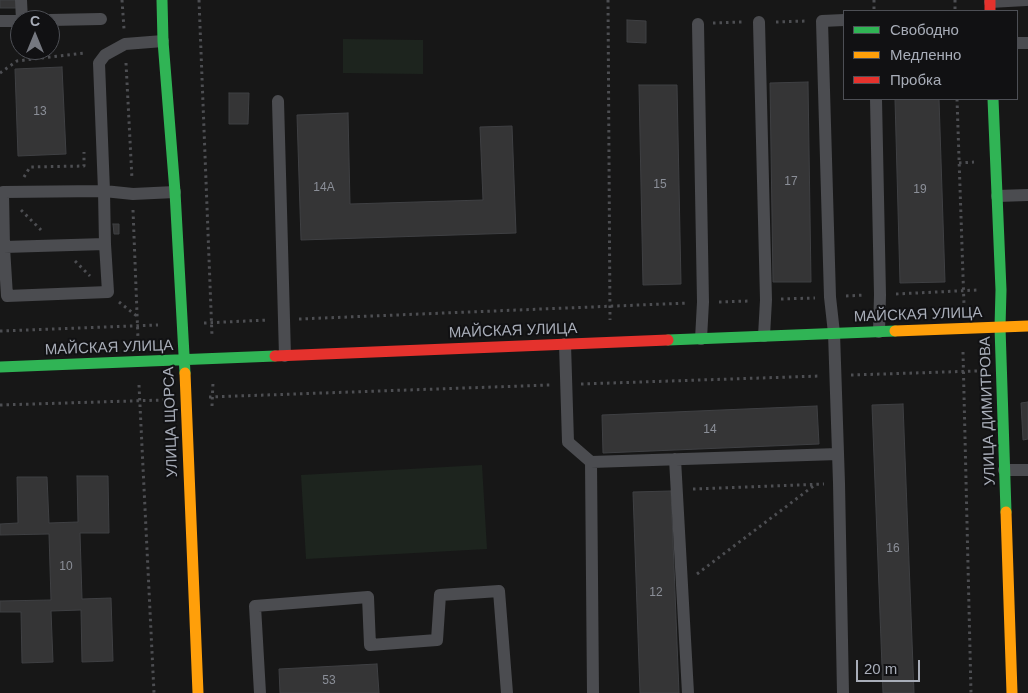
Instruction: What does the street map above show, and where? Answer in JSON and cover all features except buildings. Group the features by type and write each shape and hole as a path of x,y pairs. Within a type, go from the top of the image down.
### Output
{"street":[{"name":"УЛИЦА ЩОРСА","path":"162,0 163,41 175,192 184,360 198,693"},
{"name":"УЛИЦА ДИМИТРОВА","path":"993,100 1001,290 1000,327 1012,693"},
{"name":"МАЙСКАЯ УЛИЦА","path":"0,367 1028,326"}],"lane":[{"path":"990,4 1026,0"},
{"path":"60,20 101,20"},
{"path":"843,20 822,20 830,297 834,334 839,482 843,693"},
{"path":"759,22 766,300 764,336"},
{"path":"698,24 703,302 701,339"},
{"path":"163,41 125,44 105,55 99,63 104,192 105,244 108,292 7,296 3,192 104,192 132,194 175,192"},
{"path":"876,100 879,332"},
{"path":"278,101 285,356"},
{"path":"997,196 1028,195"},
{"path":"4,247 105,244"},
{"path":"565,344 568,442 592,462 838,454"},
{"path":"675,459 688,693"},
{"path":"592,462 594,693"},
{"path":"1004,470 1028,470"},
{"path":"260,693 256,606 368,597 370,645 437,640 440,595 499,591 507,693"}],"path":[{"path":"608,0 610,306 608,343"},
{"path":"0,73 17,61 115,50"},
{"path":"82,54 82,63"},
{"path":"957,100 964,290 963,372 971,693"},
{"path":"30,168 84,166 84,147"},
{"path":"0,331 766,300 964,290 1001,290"},
{"path":"0,405 963,372"},
{"path":"677,490 839,482"},
{"path":"682,585 816,484"}],"shaded area":[{"path":"343,39 423,40 423,74 343,73"},
{"path":"482,465 487,549 306,559 301,475"}],"traffic: fast":[{"path":"162,0 163,41 175,192 185,373"},
{"path":"993,100 1001,290 1000,327 1006,512"},
{"path":"668,340 895,331"},
{"path":"0,367 275,356"}],"traffic: slow":[{"path":"895,331 1028,326"},
{"path":"185,373 198,693"},
{"path":"1006,512 1012,693"}],"traffic: jam":[{"path":"990,0 990,10"},
{"path":"275,356 668,340"}]}
